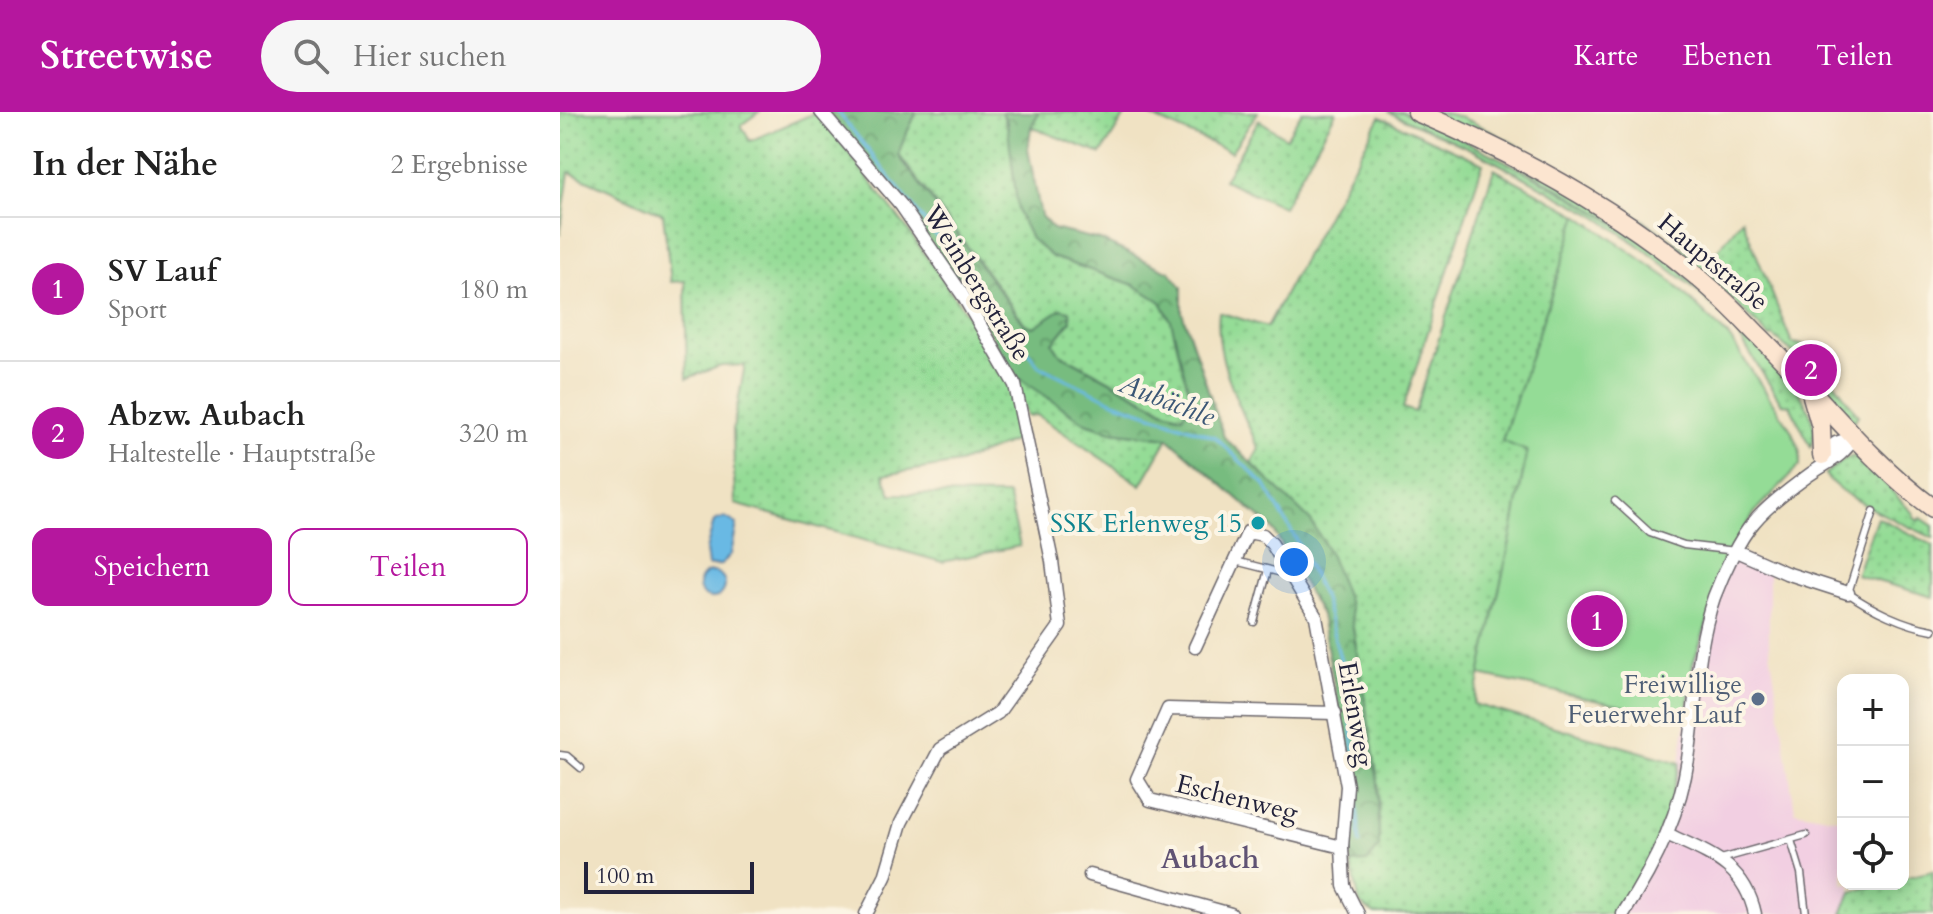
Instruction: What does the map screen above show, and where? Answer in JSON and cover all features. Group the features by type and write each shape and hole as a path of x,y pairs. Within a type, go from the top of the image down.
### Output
{"main road":[{"name":"Hauptstraße","path":"1417,112 1553,180 1652,242 1699,278 1776,352 1855,437 1933,508"},
{"path":"1810,389 1821,427 1822,455"}],"street":[{"name":"Weinbergstraße","path":"821,112 901,205 962,294 1015,385 1052,561 1060,626 998,713 940,749 901,823 885,877 866,914"},
{"path":"1811,474 1822,455 1836,443 1855,437"},
{"path":"1623,914 1645,881 1667,834 1688,762 1697,669 1714,597 1736,551 1753,523 1811,474 1845,452 1855,437"},
{"name":"Erlenweg","path":"1235,561 1248,532 1263,535 1272,544 1316,617 1347,786 1342,847 1344,886 1358,914"},
{"path":"1736,551 1786,573 1848,593"},
{"path":"1195,647 1235,561"},
{"name":"Eschenweg","path":"1335,713 1168,709 1137,779 1150,800 1342,847"},
{"path":"1667,834 1721,859 1741,878 1755,914"},
{"path":"1090,875 1231,914"}],"lane":[{"path":"1615,501 1650,533 1684,545 1736,551"},
{"path":"1874,511 1848,593 1886,614 1933,630"},
{"path":"1235,561 1290,575"},
{"path":"1254,622 1268,570"},
{"path":"560,755 567,756 581,768"},
{"path":"1721,859 1806,835"},
{"path":"1791,840 1801,873 1806,914"}],"shaded area":[{"path":"1733,549 1769,569 1769,644 1795,811 1837,819 1837,890 1851,890 1842,914 1615,914 1631,893 1669,812 1680,763 1693,664"}],"green space":[{"path":"560,112 759,112 741,125 750,141 817,112 907,229 977,329 1010,382 1024,437 959,463 883,475 891,494 1008,495 1020,546 942,562 735,504 733,429 745,365 721,366 687,378 685,281 671,282 663,214 569,172 560,235"},
{"path":"827,112 916,112 899,156 1025,325 1034,327 1061,309 1070,311 1071,321 1053,343 1060,354 1165,411 1182,416 1191,401 1171,321 1161,302 1134,285 1052,257 1031,239 1018,212 1007,122 1002,112 1039,112 1031,127 1028,149 1041,216 1053,229 1100,240 1170,272 1182,287 1182,312 1224,437 1311,521 1330,554 1349,604 1378,781 1379,847 1367,862 1351,863 1353,785 1321,615 1273,529 1168,438 1111,431 1086,423 1014,375 984,323"},
{"path":"916,112 1002,112 1052,257 1139,287 1160,301 1166,309 1176,334 1191,401 1183,416 1166,411 1060,354 1053,343 1071,321 1061,309 1034,327 1026,325 899,155"},
{"path":"1039,112 1127,112 1101,154 1031,127"},
{"path":"1141,112 1258,112 1231,152"},
{"path":"1302,112 1336,112 1283,207 1224,180 1259,120 1286,138"},
{"path":"1388,112 1403,112 1468,142 1563,193 1662,254 1759,345 1796,388 1808,409 1814,429 1811,447 1790,405 1782,404 1732,325 1693,287 1594,215 1473,150"},
{"path":"1432,112 1465,119 1543,159 1638,217 1706,265 1742,219 1792,343 1815,347 1827,372 1858,415 1854,422 1816,373 1819,368 1812,362 1808,365 1773,336 1770,337 1715,283"},
{"path":"1380,117 1483,163 1403,408 1415,412 1494,169 1578,215 1502,441 1527,450 1474,704 1680,763 1670,803 1648,861 1615,914 1375,914 1360,904 1351,863 1367,861 1379,847 1378,781 1349,604 1259,470 1251,463 1259,449 1224,365 1219,312 1267,327"},
{"path":"1578,215 1669,279 1729,337 1791,430 1800,451 1800,465 1755,512 1733,549 1693,664 1686,720 1480,675 1527,451 1502,441"},
{"path":"1014,375 1086,423 1111,431 1168,438 1141,485 1037,415 1027,416"},
{"path":"1854,456 1878,476 1914,514 1913,517 1933,526 1933,538 1858,501 1832,483 1825,474"},
{"path":"1877,517 1933,545 1933,597 1856,575"},
{"path":"1933,871 1933,914 1842,914 1851,892 1909,890 1909,877"}],"water":[{"path":"725,517 737,524 731,554 721,565 708,566 706,550 714,521"},
{"path":"712,572 721,576 725,585 721,594 712,598 703,594 699,585 703,576"}],"waterway":[{"name":"Aubächle","path":"838,112 1039,366 1114,402 1215,437 1264,484 1295,537 1324,599 1349,691 1360,844"}],"place":[{"name":"Abzw. Aubach","path":"1811,370"},
{"name":"SSK Erlenweg 15","path":"1258,523"},
{"name":"SV Lauf","path":"1597,621"},
{"name":"Freiwillige Feuerwehr Lauf","path":"1758,699"}],"district":[{"name":"Aubach","path":"1210,859"}]}
